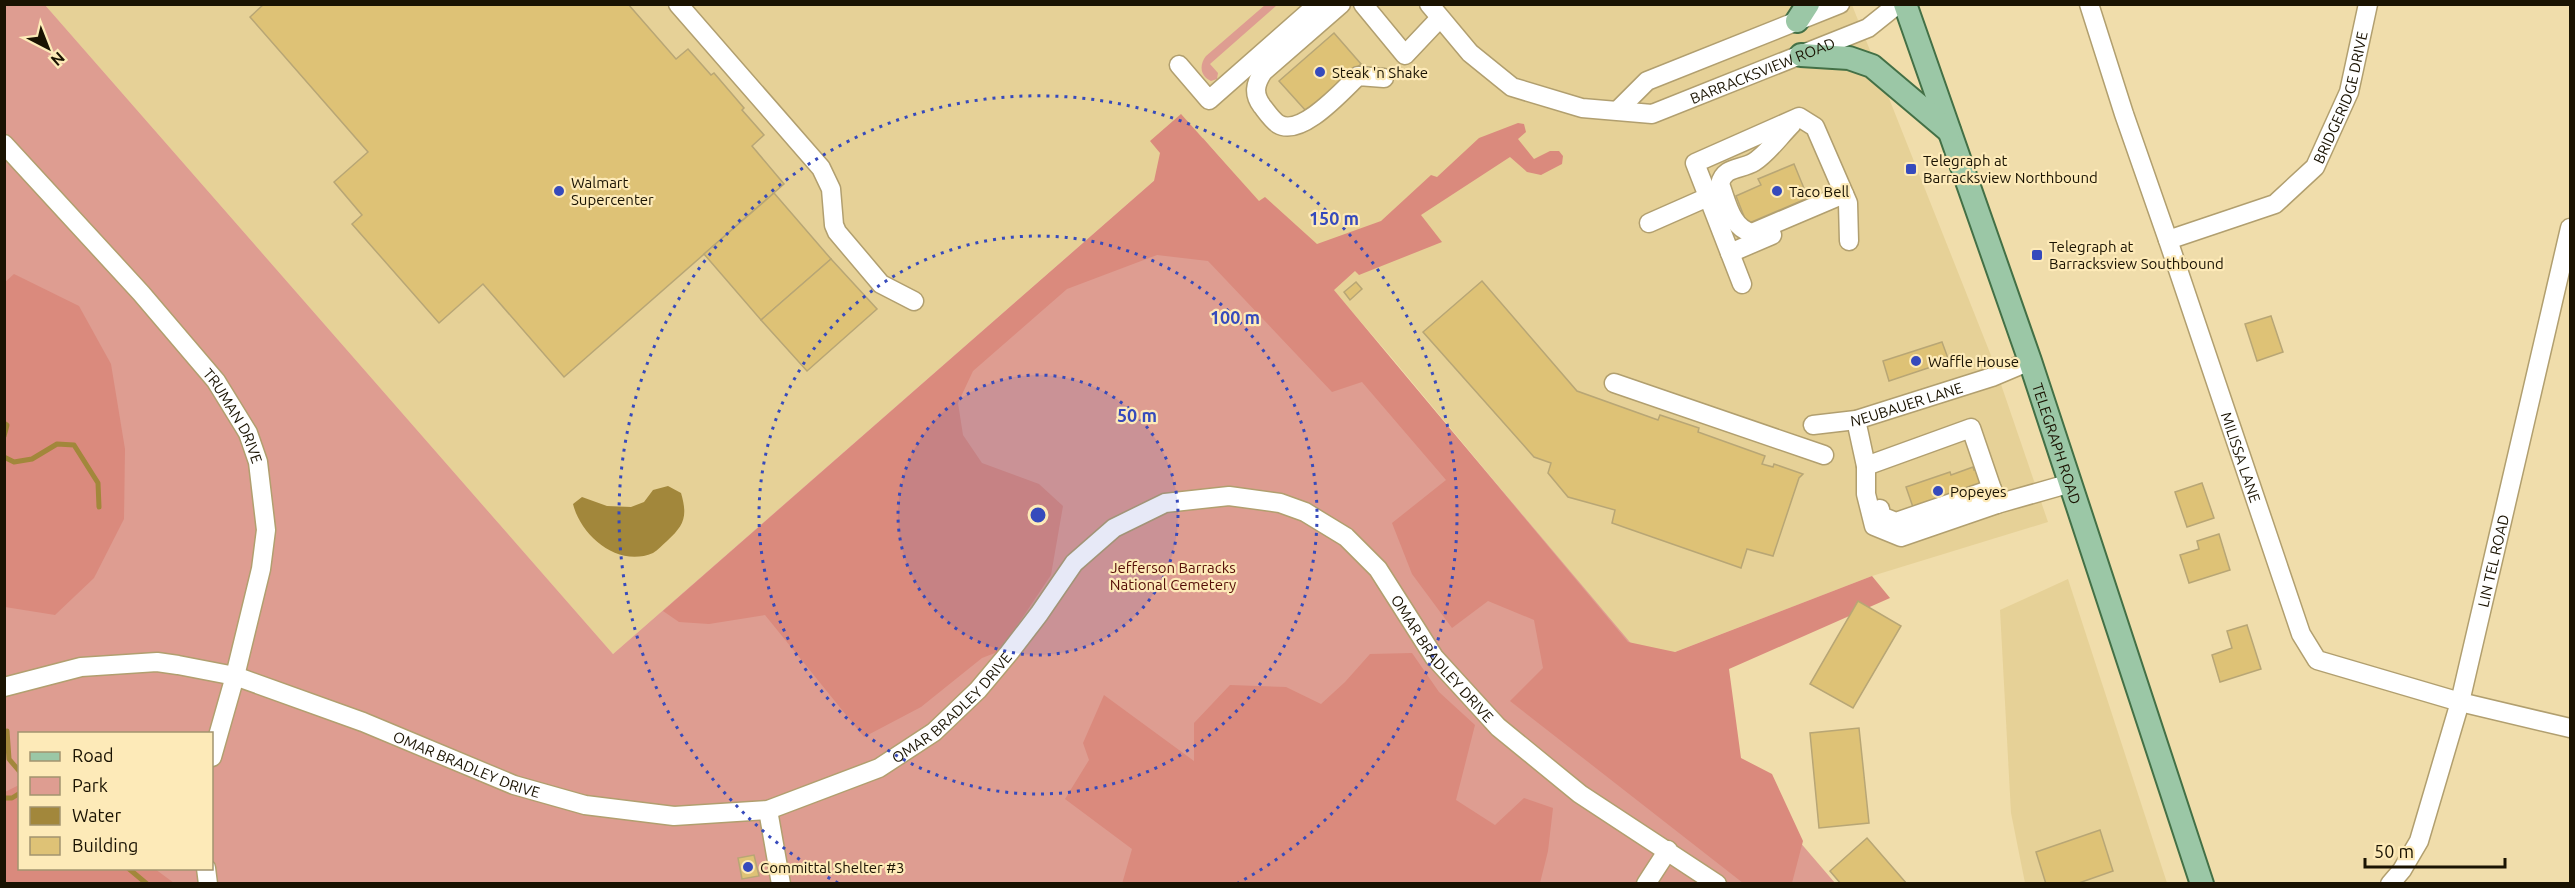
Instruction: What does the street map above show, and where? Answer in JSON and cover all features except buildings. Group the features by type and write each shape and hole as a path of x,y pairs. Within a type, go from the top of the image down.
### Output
{"main road":[{"name":"TELEGRAPH ROAD","path":"1905,4 2030,361 2202,884"},
{"path":"1801,55 1849,58 1872,66 1950,132"}],"street":[{"path":"678,4 821,168 831,189 834,225 837,232 881,284 914,301"},
{"path":"1179,65 1209,100 1318,4"},
{"path":"1341,4 1263,72 1255,84 1256,95 1261,105 1277,123 1287,126 1301,124 1316,115 1358,76 1384,78"},
{"path":"1363,4 1405,55 1435,11"},
{"path":"1618,110 1647,81 1802,13 1840,4"},
{"name":"BARRACKSVIEW ROAD","path":"1435,11 1470,53 1512,87 1582,108 1652,114 1868,28 1898,4"},
{"name":"MILISSA LANE","path":"2089,4 2124,114 2301,634 2317,660 2460,702 2571,728"},
{"name":"BRIDGERIDGE DRIVE","path":"2168,240 2275,204 2315,167 2349,92 2368,4"},
{"path":"1742,284 1695,164 1799,117"},
{"path":"1799,117 1815,127 1846,199 1850,241"},
{"path":"1799,117 1754,162 1726,172 1722,177 1720,184 1737,225 1743,231 1752,233 1846,199"},
{"name":"TRUMAN DRIVE","path":"4,144 141,293 216,381 248,433 258,462 266,530 261,569 213,754"},
{"path":"1648,223 1708,197"},
{"path":"1730,253 1846,199"},
{"name":"LIN TEL ROAD","path":"2390,884 2402,870 2419,841 2460,702 2571,228"},
{"name":"NEUBAUER LANE","path":"1813,425 1856,420 1992,377 2030,361"},
{"path":"1614,383 1824,455"},
{"path":"1856,420 1867,473 1866,494 1874,526 1901,537 1994,497 2071,483"},
{"path":"1867,473 1971,428 1994,497"},
{"name":"OMAR BRADLEY DRIVE","path":"4,687 81,667 141,662 178,665 235,676 363,722 514,784 585,805 674,816 768,810 879,768 934,732 978,690 1040,615 1074,563 1114,528 1166,503 1229,496 1280,503 1305,512 1346,537 1378,569 1434,657 1498,727 1580,794 1717,884"},
{"path":"768,810 781,884"},
{"path":"1646,884 1668,850"}],"shaded area":[{"path":"45,5 1852,5 1992,358 2048,522 1872,576 1646,663 1392,358 1203,138 613,654"},
{"path":"1181,114 1259,201 1265,197 1317,244 1381,221 1431,175 1437,177 1479,138 1518,123 1524,124 1526,132 1518,139 1534,159 1550,151 1559,151 1563,156 1562,164 1541,175 1527,172 1510,157 1421,215 1442,242 1359,275 1355,271 1334,290 1628,642 1675,652 1872,576 1890,598 1729,669 1741,758 1772,774 1803,841 1792,883 1743,883 1510,701 1543,668 1534,620 1488,601 1452,628 1412,574 1392,523 1446,480 1362,382 1332,392 1208,261 1157,255 1067,289 973,371 958,403 963,435 982,463 1039,484 1063,506 1051,575 1000,651 982,658 921,707 864,737 765,615 709,624 679,622 663,611 1154,181 1160,153 1150,141"},
{"path":"14,274 79,306 111,364 125,449 124,519 94,578 55,615 5,607 4,283"},
{"path":"2068,579 2167,883 2025,883 2011,813 2000,610"},
{"path":"1412,653 1439,692 1475,725 1456,800 1495,825 1524,798 1553,808 1548,851 1540,883 1122,884 1132,849 1065,799 1089,760 1083,743 1104,695 1194,761 1194,723 1230,685 1286,687 1321,704 1370,654"},
{"path":"18,786 18,870 156,870 174,883 5,883 5,792"}],"green space":[{"name":"Jefferson Barracks National Cemetery","path":"5,4 45,5 613,654 1203,138 1835,883 5,884"},
{"path":"1265,5 1277,5 1210,64 1218,73 1217,79 1211,81 1207,79 1202,70 1202,63 1206,56"}],"water":[{"path":"668,486 681,493 684,508 683,520 677,530 657,550 640,557 614,553 603,546 584,527 573,504 582,497 607,506 631,507 644,502 653,490"}],"waterway":[{"path":"4,423 7,425 4,436"},
{"path":"4,457 14,462 32,459 57,444 74,445 98,483 99,507"},
{"path":"7,731 9,759 18,770"},
{"path":"4,798 12,798 18,794"},
{"path":"130,870 147,884"}],"place":[{"name":"Steak 'n Shake","path":"1320,72"},
{"name":"Telegraph at Barracksview Northbound","path":"1911,169"},
{"name":"Walmart Supercenter","path":"559,191"},
{"name":"Taco Bell","path":"1777,191"},
{"name":"Telegraph at Barracksview Southbound","path":"2037,255"},
{"name":"Waffle House","path":"1916,361"},
{"name":"Popeyes","path":"1938,491"},
{"name":"Committal Shelter #3","path":"748,867"}]}
